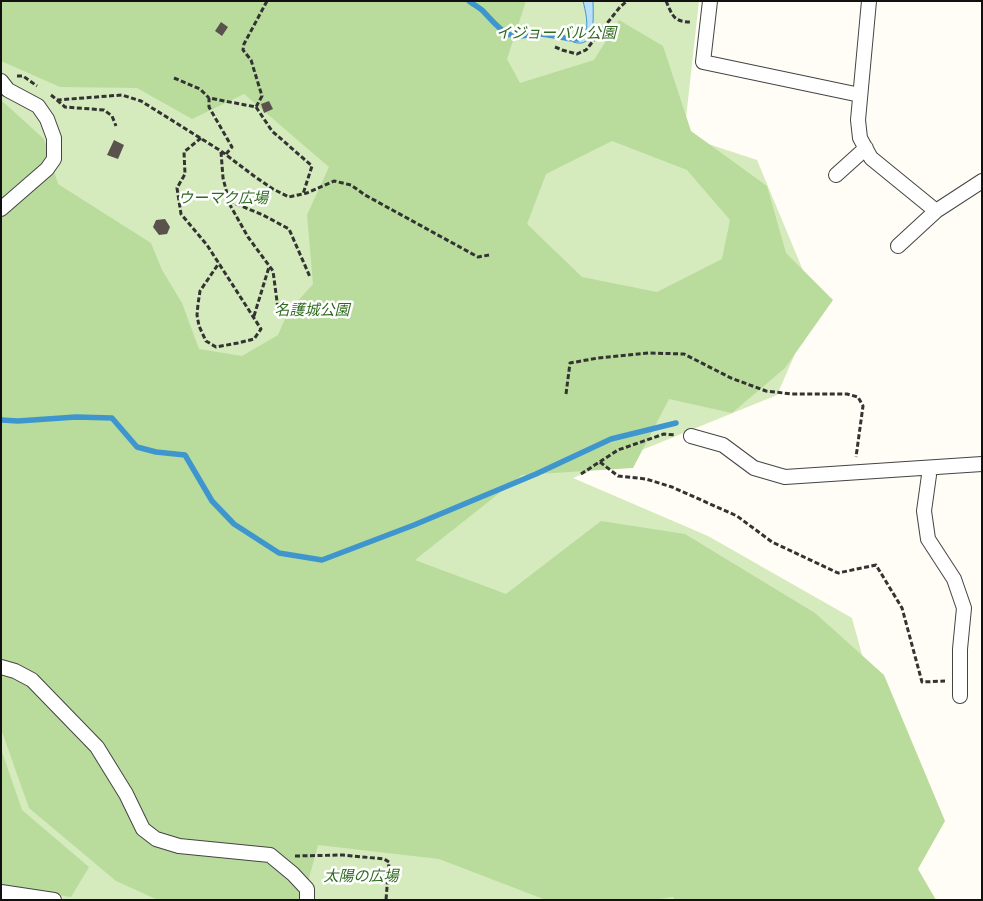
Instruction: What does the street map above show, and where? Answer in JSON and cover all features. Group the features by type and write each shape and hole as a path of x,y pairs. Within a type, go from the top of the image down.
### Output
{"street":[{"path":"710,1 704,62 860,95"},
{"path":"869,1 858,120 860,138 871,158 936,211"},
{"path":"1,82 8,90 38,106 47,119 54,138 54,159 47,169 1,209"},
{"path":"836,175 866,148"},
{"path":"898,246 936,211 982,181"},
{"path":"691,436 723,446 754,468 785,477 982,464"},
{"path":"930,468 924,511 928,539 954,579 964,608 960,649 960,696"},
{"path":"1,667 32,680 97,747 126,794 143,829 156,839 179,846 270,854 307,889 307,900"},
{"path":"1,892 54,900"}],"path":[{"path":"256,107 262,96 252,60 243,50 244,44 267,1"},
{"path":"555,47 576,54 586,50 620,7 627,1"},
{"path":"666,1 673,16 682,22 708,22"},
{"path":"16,76 23,76 43,90"},
{"path":"174,78 200,90 209,98 256,107 272,131 312,166 302,194"},
{"path":"50,95 65,107 104,110 112,116 116,126"},
{"path":"57,100 122,96 141,101 226,154 273,189 289,197 302,194 334,181 351,185 478,257 489,255"},
{"path":"209,98 209,107 232,147 226,154"},
{"path":"201,138 184,152 185,174 177,188 181,214 207,245 219,263 261,328 254,339 238,344 216,347 206,341 199,326 197,315 200,290 219,263"},
{"path":"221,151 223,178 230,205 248,237 273,271 278,309"},
{"path":"229,201 263,215 289,229 310,277"},
{"path":"253,316 269,266"},
{"path":"566,394 570,363 598,358 649,354 684,354 730,378 766,391 792,394 847,394 858,397 863,406 854,473"},
{"path":"581,474 618,450 664,434 691,436"},
{"path":"600,462 618,476 646,479 672,487 737,516 772,542 838,573 876,565 902,608 922,682 960,681"},
{"path":"272,856 384,858 389,862 386,900"}],"green space":[{"name":"名護城公園","path":"1,1 699,1 684,136 757,160 817,304 777,395 573,478 708,536 852,618 900,795 892,900 1,900"},
{"name":"名護城公園","path":"1,1 526,1 507,59 520,83 594,60 619,20 663,46 691,131 767,186 786,253 833,300 785,368 732,413 669,399 633,468 522,475 415,560 506,594 601,521 685,534 815,613 884,675 945,821 918,869 936,900 675,900 673,897 653,900 546,900 439,859 318,845 303,900 158,900 116,881 29,808 1,729 1,100 44,139 58,184 151,243 162,270 182,303 199,349 242,356 278,335 288,312 313,284 307,215 329,167 244,94 192,119 137,88 60,87 1,61","holes":["612,141 687,170 730,220 722,259 657,292 582,277 527,224 546,174"]},
{"path":"1,749 22,810 89,867 71,897 1,886"}],"water":[{"path":"583,1 593,1 592,30 586,41 581,43 573,42 573,39 583,35 587,27"}],"building":[{"path":"221,22 228,27 222,36 215,31"},
{"path":"269,101 273,109 264,113 261,104"},
{"path":"114,140 124,145 118,159 107,155"},
{"path":"165,219 170,227 167,234 159,235 153,227 156,220"}],"waterway":[{"path":"469,1 482,10 508,34 520,36 544,34 578,39"},
{"path":"1,420 18,421 76,417 112,418 137,447 156,452 185,455 212,501 234,524 279,553 322,560 414,525 536,474 611,439 676,423"}],"park label":[{"name":"イジョーバル公園","path":"556,34"},
{"name":"ウーマク広場","path":"223,199"},
{"name":"太陽の広場","path":"361,877"}]}
